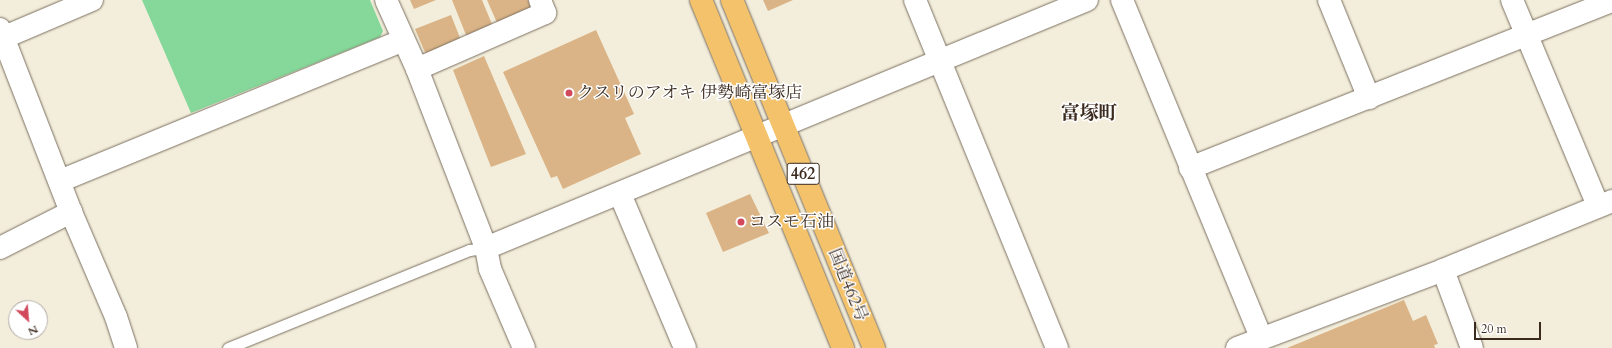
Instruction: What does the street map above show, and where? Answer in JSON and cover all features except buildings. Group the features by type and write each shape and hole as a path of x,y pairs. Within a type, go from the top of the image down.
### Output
{"highway":[{"name":"国道462号","path":"702,0 843,348"},
{"name":"国道462号","path":"732,0 874,348"}],"street":[{"path":"92,0 1,35 116,317 126,348"},
{"path":"386,0 417,69 486,248 490,269 524,348"},
{"path":"417,69 545,13 540,0"},
{"path":"915,0 1057,348"},
{"path":"486,248 1087,0"},
{"path":"1122,0 1261,338"},
{"path":"1329,0 1369,98"},
{"path":"1237,348 1443,270 1605,203 1526,37 1512,0"},
{"path":"1190,168 1526,37 1612,1"},
{"path":"60,181 403,40"},
{"path":"620,194 685,348"},
{"path":"0,248 72,212"},
{"path":"1443,270 1472,348"}],"lane":[{"path":"228,348 469,250 486,248"}],"green space":[{"path":"142,0 370,0 383,31 380,37 191,113"}],"place":[{"name":"クスリのアオキ 伊勢崎富塚店","path":"569,93"},
{"name":"コスモ石油","path":"741,222"}],"district":[{"name":"富塚町","path":"1089,114"}]}
